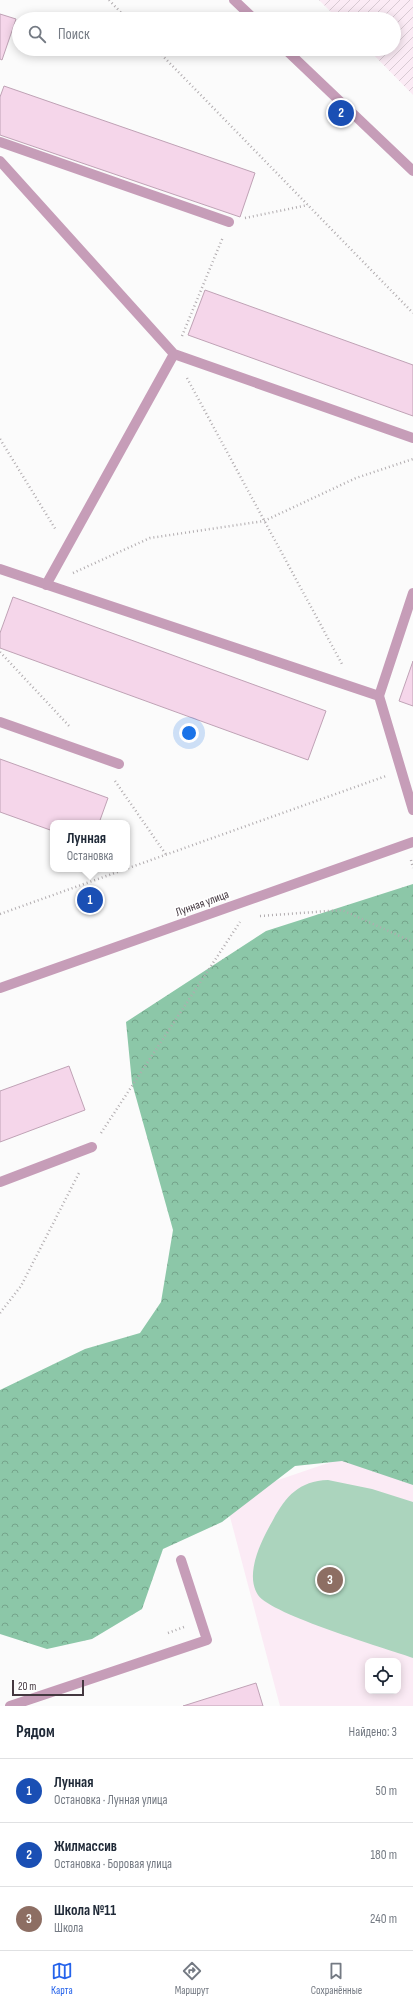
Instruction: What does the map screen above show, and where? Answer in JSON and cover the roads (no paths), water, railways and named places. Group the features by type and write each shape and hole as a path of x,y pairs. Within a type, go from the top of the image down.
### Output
{"street":[{"path":"234,0 247,12"},
{"path":"292,56 413,171"},
{"path":"0,142 229,222"},
{"path":"0,161 174,354 413,438"},
{"path":"46,585 174,354"},
{"path":"0,569 379,696"},
{"path":"413,593 379,696 413,810"},
{"path":"0,722 119,764"},
{"name":"Лунная улица","path":"0,988 413,842"},
{"path":"0,1182 92,1147"},
{"path":"10,1706 207,1640 182,1560"}],"place":[{"name":"Жилмассив","path":"341,113"},
{"name":"Лунная","path":"90,900"},
{"name":"Школа №11","path":"330,1580"}]}
